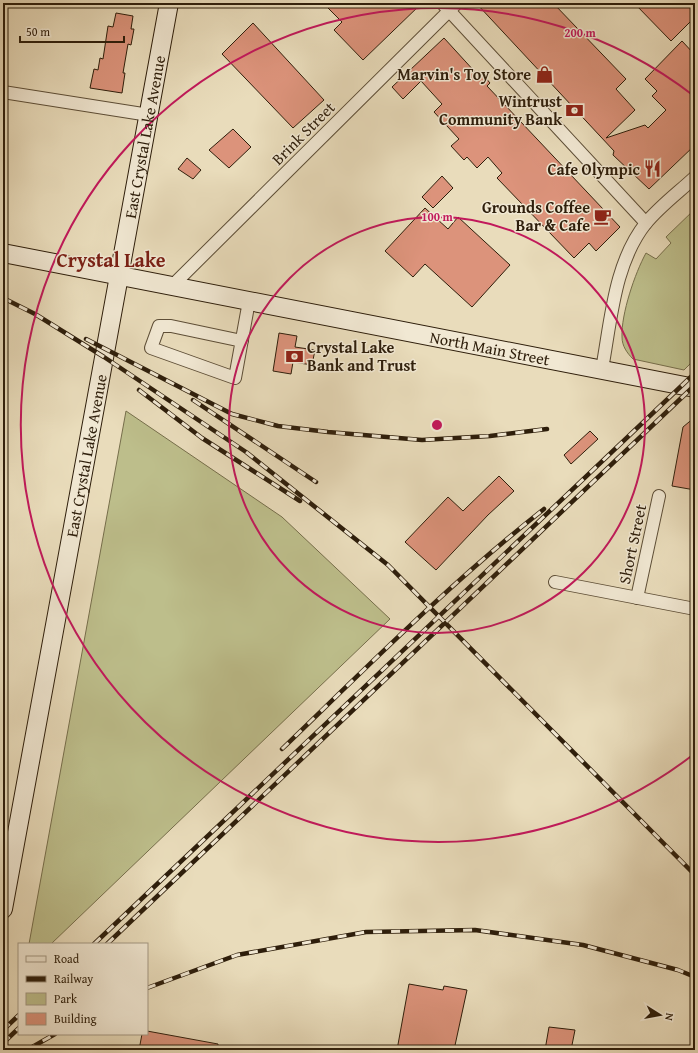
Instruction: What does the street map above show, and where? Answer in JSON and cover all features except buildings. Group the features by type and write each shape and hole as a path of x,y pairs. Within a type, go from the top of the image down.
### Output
{"street":[{"name":"East Crystal Lake Avenue","path":"3,909 169,3"},
{"path":"450,6 646,223"},
{"name":"Brink Street","path":"172,286 450,6"},
{"path":"3,92 149,115"},
{"path":"602,369 616,293 624,264 633,242 646,223 695,176"},
{"name":"North Main Street","path":"3,252 695,388"},
{"path":"242,341 171,326 159,326 151,348 235,378 242,341 249,301"},
{"name":"Short Street","path":"637,598 659,496"},
{"path":"555,582 695,609"}],"green space":[{"path":"695,209 695,286 690,290 695,296 695,359 684,370 633,359 624,346 622,328 626,306 637,271 646,253 656,259 671,243 666,237"},
{"path":"126,411 282,517 390,619 52,943 29,943"}],"railway":[{"path":"3,298 35,314 104,357 246,452 388,565 695,875"},
{"path":"86,339 232,414 278,426 422,440 490,436 547,429"},
{"path":"95,943 695,373"},
{"path":"108,943 695,385"},
{"path":"139,390 202,438 300,501"},
{"path":"193,400 316,482"},
{"path":"282,749 443,595 544,509"},
{"path":"148,988 237,955 366,932 475,930 583,945 678,970 695,977"},
{"path":"3,1030 18,1016"},
{"path":"3,1043 18,1029"},
{"path":"27,1050 53,1035"}],"place":[{"name":"Marvin's Toy Store","path":"544,74"},
{"name":"Wintrust Community Bank","path":"575,110"},
{"name":"Cafe Olympic","path":"653,169"},
{"name":"Grounds Coffee Bar & Cafe","path":"603,216"},
{"name":"Crystal Lake Bank and Trust","path":"294,356"}],"district":[{"name":"Crystal Lake","path":"111,259"}]}
